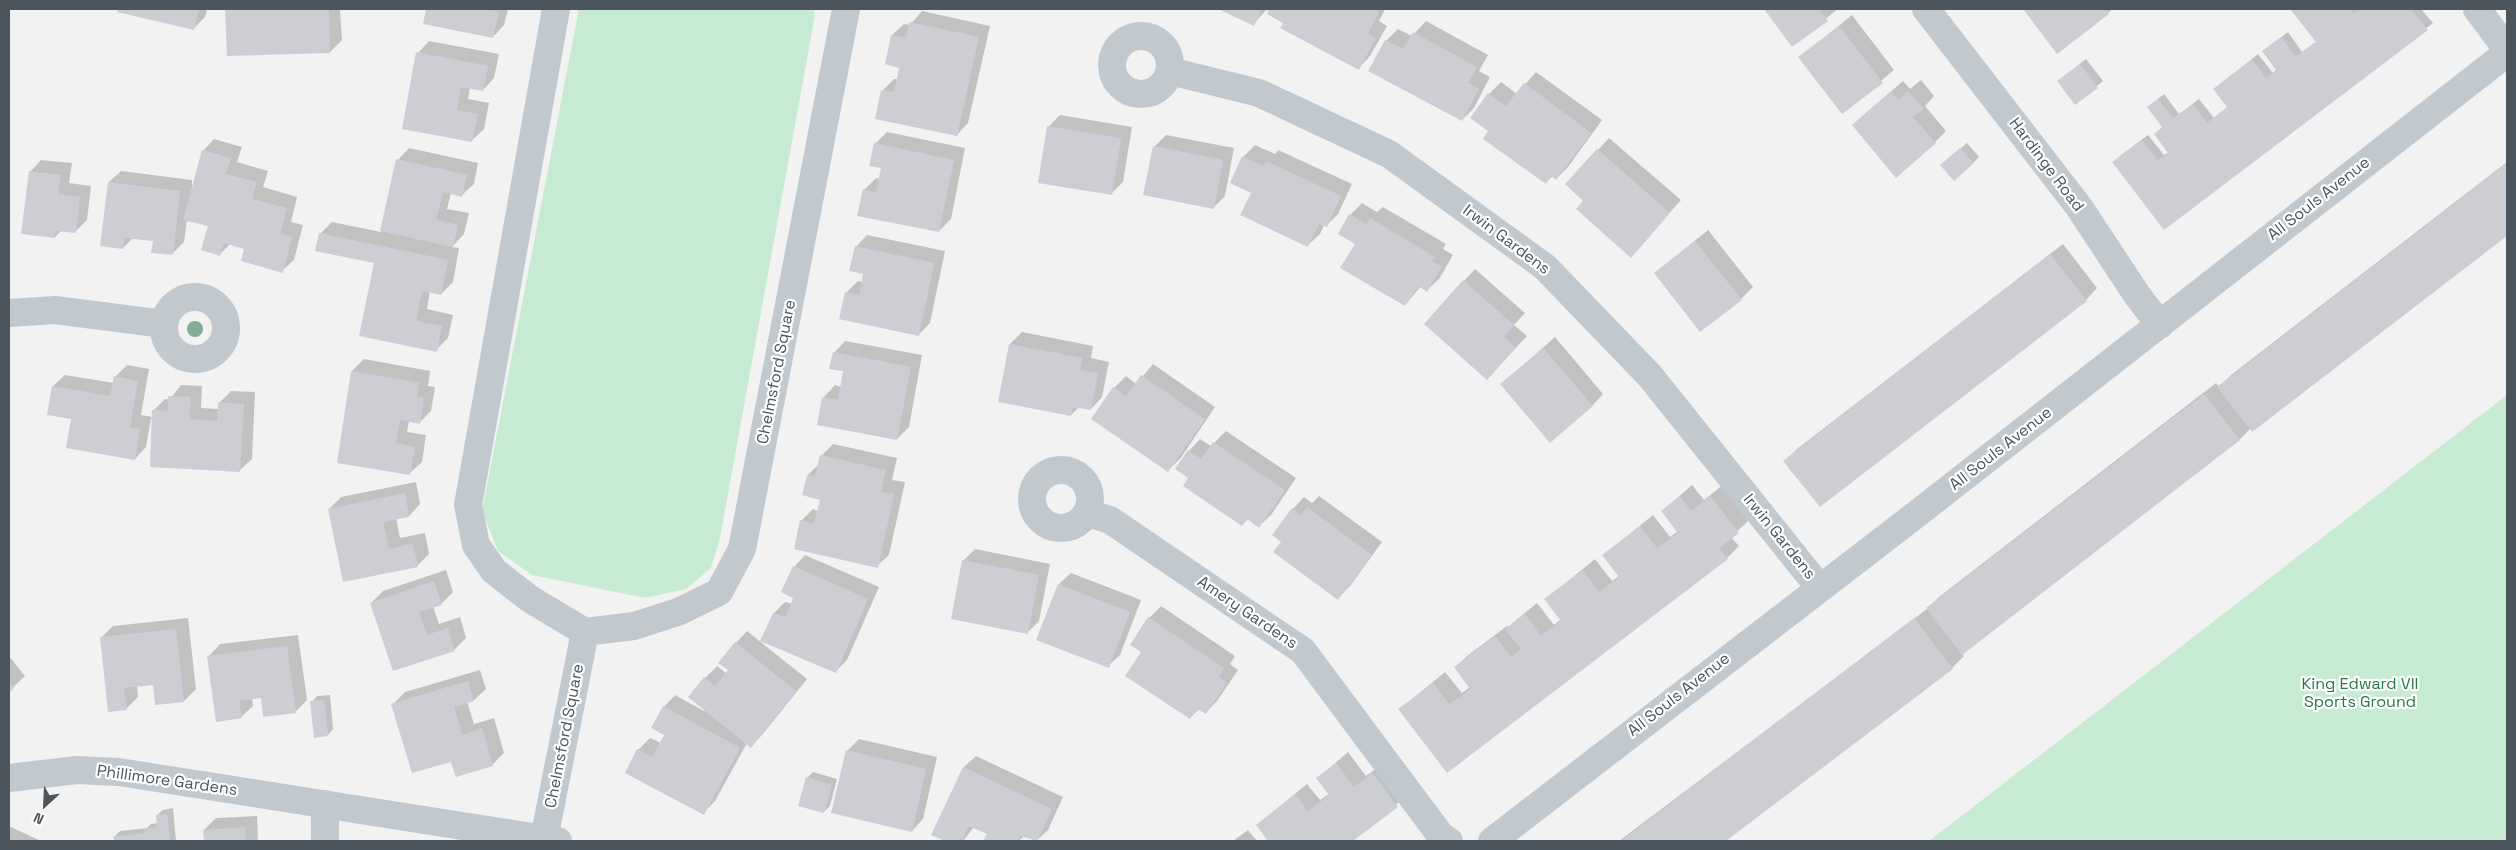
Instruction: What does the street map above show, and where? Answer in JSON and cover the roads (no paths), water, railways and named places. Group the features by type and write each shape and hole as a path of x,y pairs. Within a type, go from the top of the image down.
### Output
{"street":[{"path":"556,9 468,505 476,545 494,571 530,599 586,632"},
{"name":"Chelmsford Square","path":"551,840 586,632 634,626 678,612 719,592 742,549 846,9"},
{"name":"Hardinge Road","path":"1926,9 2079,207 2136,294 2160,325"},
{"path":"2478,9 2507,49"},
{"name":"All Souls Avenue","path":"1492,841 2160,325 2408,128 2507,53"},
{"name":"Irwin Gardens","path":"1170,71 1259,93 1389,154 1545,267 1650,376 1819,588"},
{"path":"9,313 55,310 164,324"},
{"name":"Amery Gardens","path":"1088,513 1110,520 1303,651 1440,836 1449,841"},
{"name":"Phillimore Gardens","path":"9,778 77,770 119,772 551,840"},
{"path":"325,804 325,841"}],"park label":[{"name":"King Edward VII Sports Ground","path":"2360,694"}]}
